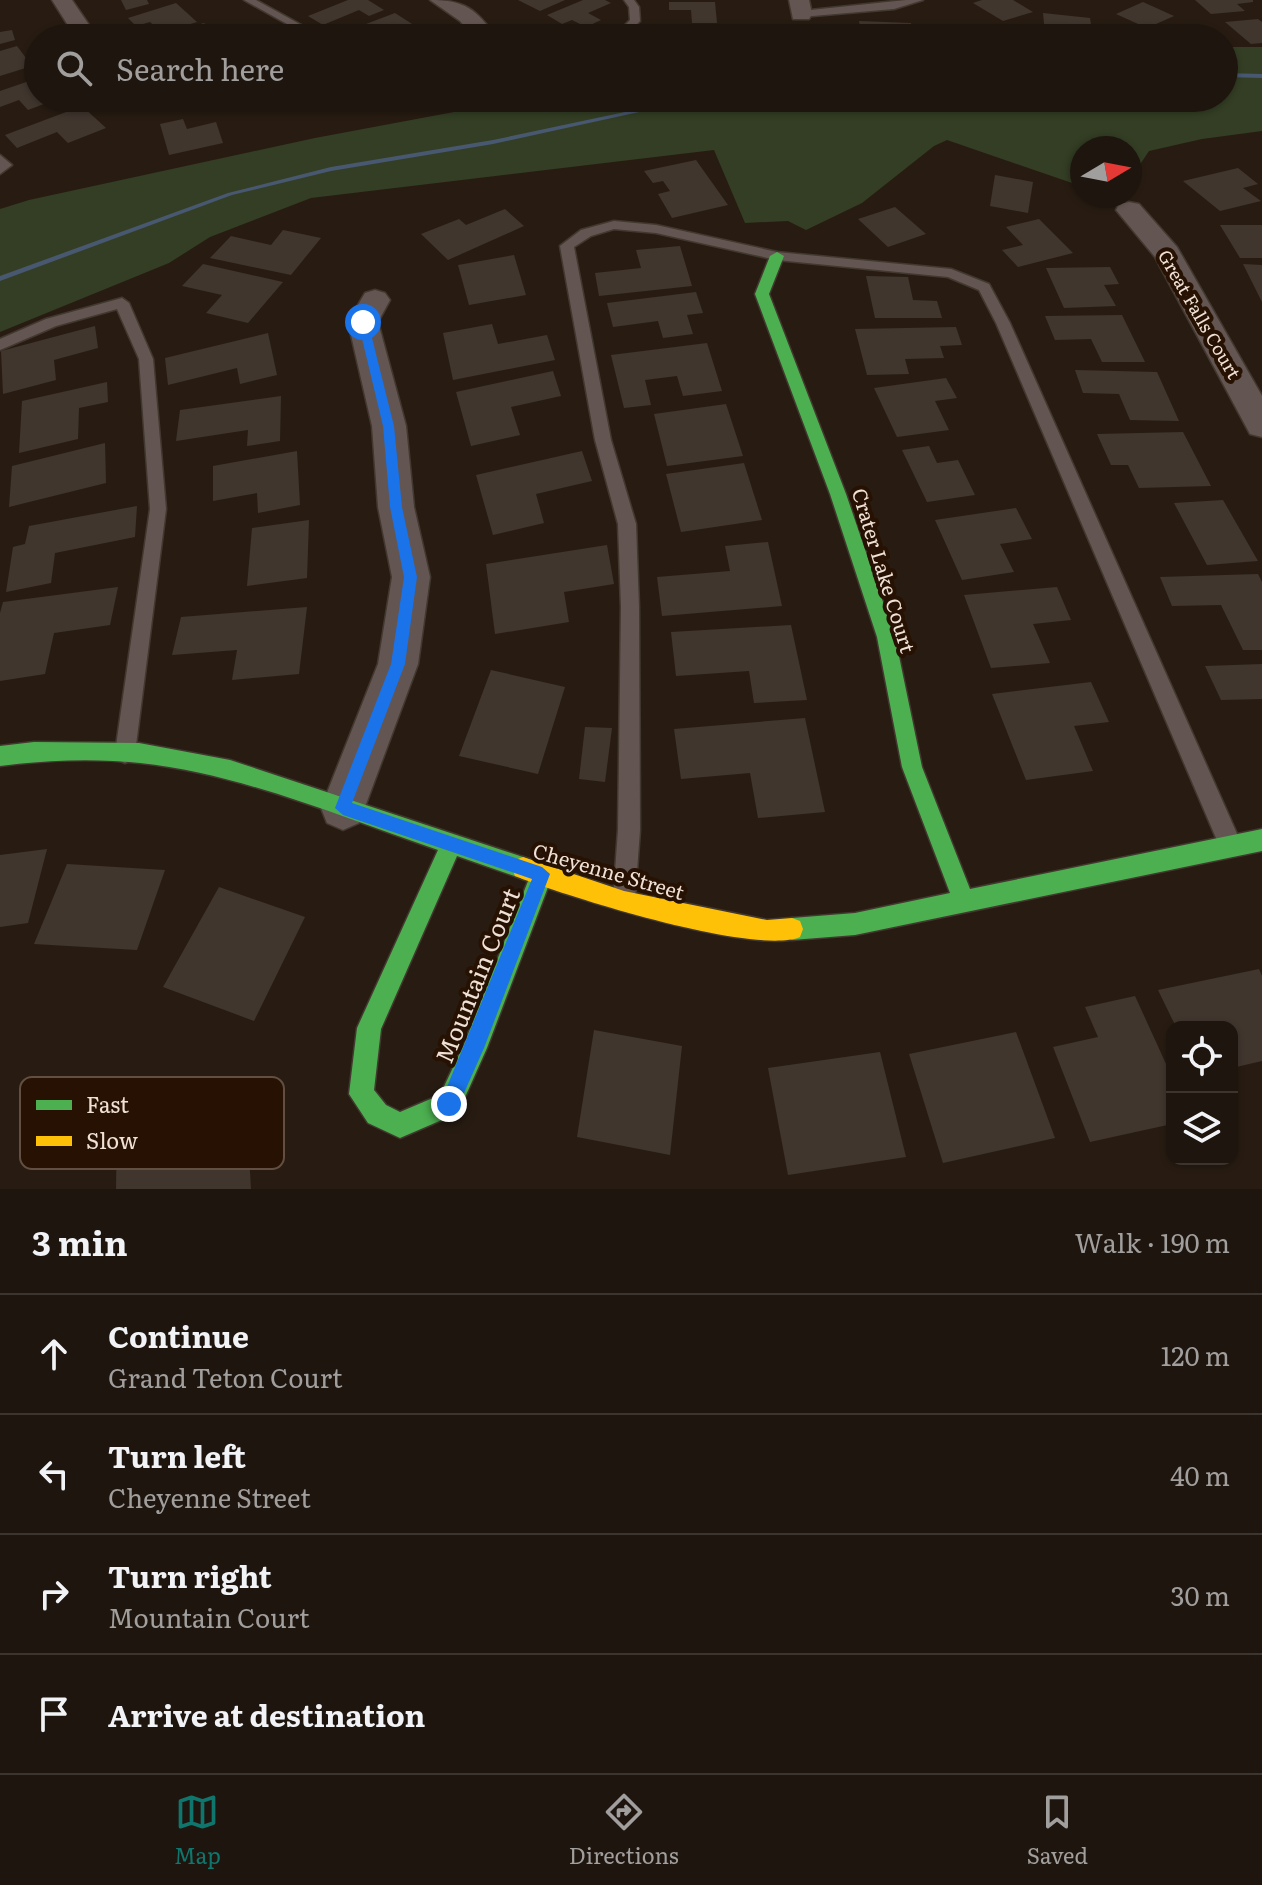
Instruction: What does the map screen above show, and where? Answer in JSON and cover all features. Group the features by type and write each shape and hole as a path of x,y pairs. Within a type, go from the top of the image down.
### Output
{"street":[{"path":"62,0 78,24"},
{"path":"440,0 468,16 475,24"},
{"name":"Great Falls Court","path":"1129,210 1167,253 1262,425"},
{"name":"Crater Lake Court","path":"777,256 762,294 838,494 886,637 912,767 964,902"},
{"path":"343,808 398,664 411,577 396,507 389,426 363,322 375,300"},
{"name":"Cheyenne Street","path":"0,756 34,752 125,753 230,770 624,902 767,931 855,924 1262,840"},
{"name":"Mountain Court","path":"451,845 369,1028 361,1094 377,1114 400,1125 449,1104 475,1048 542,874"}],"lane":[{"path":"249,0 294,24"},
{"path":"629,0 634,7 635,21 632,24"},
{"path":"800,7 881,7 918,0"},
{"path":"0,159 6,165 0,170"},
{"path":"624,902 629,830 630,607 627,524 603,440 567,246 586,233 614,225 656,229 777,256 951,273 984,287 1003,323 1231,845"},
{"path":"0,345 51,322 122,303 146,359 158,509 125,753"}],"green space":[{"path":"1238,47 1262,47 1262,131 1202,139 1149,151 1142,162 1142,136 1070,136 1070,182 947,140 934,146 862,203 806,230 788,221 745,223 714,150 311,198 210,237 169,263 0,332 0,209 29,200 315,138 453,112 1238,112"}],"building":[{"path":"121,0 147,0 149,4 126,10"},
{"path":"348,0 368,0 384,10 369,16 359,10 325,24 308,16"},
{"path":"518,0 565,0 540,11"},
{"path":"583,0 611,3 588,13 601,20 592,24 572,20 562,24 547,15"},
{"path":"1013,0 1033,12 1003,21 973,3"},
{"path":"1195,0 1253,2 1237,4 1245,11 1211,14"},
{"path":"669,2 715,2 717,23 692,23 691,10 669,10"},
{"path":"1143,2 1174,16 1156,24 1138,24 1116,14"},
{"path":"176,3 197,22 134,24 128,18"},
{"path":"395,13 412,24 366,24"},
{"path":"1043,13 1090,18 1091,24 1044,24"},
{"path":"1258,19 1262,22 1262,43 1251,44 1238,33 1238,24 1225,22"},
{"path":"859,21 911,24 860,24"},
{"path":"12,30 15,40 0,44 0,32"},
{"path":"17,46 24,55 24,68 0,76 0,51"},
{"path":"24,83 24,106 19,100 0,107 0,91"},
{"path":"66,112 89,112 106,128 68,143 57,132 17,148 5,135"},
{"path":"183,119 187,129 216,122 223,143 169,155 160,124"},
{"path":"696,160 728,205 672,218 658,194 670,191 663,181 653,183 644,171"},
{"path":"1238,168 1258,184 1243,188 1261,201 1220,211 1183,181"},
{"path":"995,175 1033,182 1028,213 990,206"},
{"path":"895,207 926,234 888,247 858,219"},
{"path":"505,209 524,226 448,260 421,234 459,219 466,225"},
{"path":"1039,219 1073,253 1018,267 1002,250 1023,245 1006,227"},
{"path":"1220,225 1262,225 1262,258 1240,258"},
{"path":"283,230 321,238 291,275 210,258 231,236 271,245"},
{"path":"680,246 692,286 599,296 595,273 641,268 636,250"},
{"path":"514,255 526,295 469,305 458,265"},
{"path":"203,264 283,282 248,323 206,313 222,295 182,286"},
{"path":"1243,264 1262,265 1262,302"},
{"path":"1110,267 1119,284 1104,285 1116,306 1064,308 1046,268"},
{"path":"866,276 908,277 913,300 937,301 942,318 875,318"},
{"path":"696,292 703,313 687,315 693,334 663,338 658,321 613,327 607,303"},
{"path":"1122,315 1145,362 1102,362 1091,339 1055,340 1045,316"},
{"path":"492,324 498,344 547,335 555,360 453,380 443,333"},
{"path":"95,326 98,348 54,360 56,380 3,394 1,351"},
{"path":"956,327 962,345 940,346 944,358 905,359 909,374 867,375 855,329"},
{"path":"268,333 277,375 240,384 237,368 168,385 165,358"},
{"path":"707,343 722,391 683,396 677,376 645,380 651,405 624,408 611,355"},
{"path":"1075,370 1157,372 1179,421 1130,420 1119,394 1083,393"},
{"path":"553,371 561,396 511,407 520,435 471,446 456,392"},
{"path":"946,378 957,398 935,401 949,430 897,437 874,388"},
{"path":"107,382 108,402 79,408 78,439 19,453 22,401"},
{"path":"281,396 280,441 247,446 248,430 176,441 180,410"},
{"path":"726,404 743,456 667,466 654,414"},
{"path":"1183,432 1211,486 1139,488 1128,465 1111,465 1097,434"},
{"path":"105,443 106,483 9,507 12,466"},
{"path":"929,446 937,463 958,460 975,495 927,502 902,450"},
{"path":"297,451 300,505 258,513 257,493 213,501 213,466"},
{"path":"582,451 592,481 536,494 544,523 493,535 476,475"},
{"path":"744,463 762,520 681,532 666,474"},
{"path":"1223,500 1258,561 1207,565 1174,503"},
{"path":"137,506 135,537 55,553 51,583 6,592 13,547 25,544 29,526"},
{"path":"1016,508 1032,539 1000,544 1014,572 962,580 935,520"},
{"path":"309,520 307,578 247,586 252,528"},
{"path":"768,542 782,606 662,616 657,577 730,571 725,546"},
{"path":"607,545 614,584 564,592 569,622 495,634 486,564"},
{"path":"1258,574 1262,582 1262,650 1243,650 1221,605 1172,606 1160,577"},
{"path":"118,587 110,625 54,633 45,674 0,681 0,613 3,602"},
{"path":"1057,587 1071,620 1033,624 1050,663 991,668 964,595"},
{"path":"307,607 299,674 232,680 237,650 172,655 181,617"},
{"path":"791,625 807,700 754,703 749,671 676,676 671,632"},
{"path":"1262,664 1262,699 1221,700 1205,666"},
{"path":"491,670 565,687 538,774 459,756"},
{"path":"1091,682 1109,722 1074,726 1093,771 1026,780 992,694"},
{"path":"805,718 825,812 758,818 750,773 681,779 674,729"},
{"path":"585,727 612,728 605,782 579,779"},
{"path":"47,849 28,923 0,927 0,855"},
{"path":"67,864 165,870 137,950 34,944"},
{"path":"219,887 305,917 254,1021 163,987"},
{"path":"1259,969 1262,976 1262,1061 1238,1067 1238,1021 1173,1021 1158,990"},
{"path":"1135,996 1166,1064 1166,1125 1090,1142 1053,1047 1098,1037 1085,1007"},
{"path":"594,1030 682,1046 670,1155 577,1137"},
{"path":"1016,1032 1055,1138 943,1163 909,1054"},
{"path":"880,1052 906,1157 788,1175 768,1068"},
{"path":"116,1169 250,1169 251,1189 116,1189"}],"waterway":[{"path":"1238,75 1262,76"},
{"path":"0,279 230,194 331,169 493,142 634,112"}],"traffic: fast":[{"path":"777,256 762,294 838,494 886,637 912,767 964,902"},
{"path":"0,756 34,752 139,753 230,770 523,868"},
{"path":"792,929 855,924 1262,840"},
{"path":"451,845 369,1028 361,1094 377,1114 400,1125 449,1104 475,1048 542,874"}],"traffic: slow":[{"path":"523,868 624,902 767,931 792,929"}],"route":[{"path":"363,322 389,426 396,507 411,577 398,664 343,808 542,874 475,1048 449,1104"}]}
